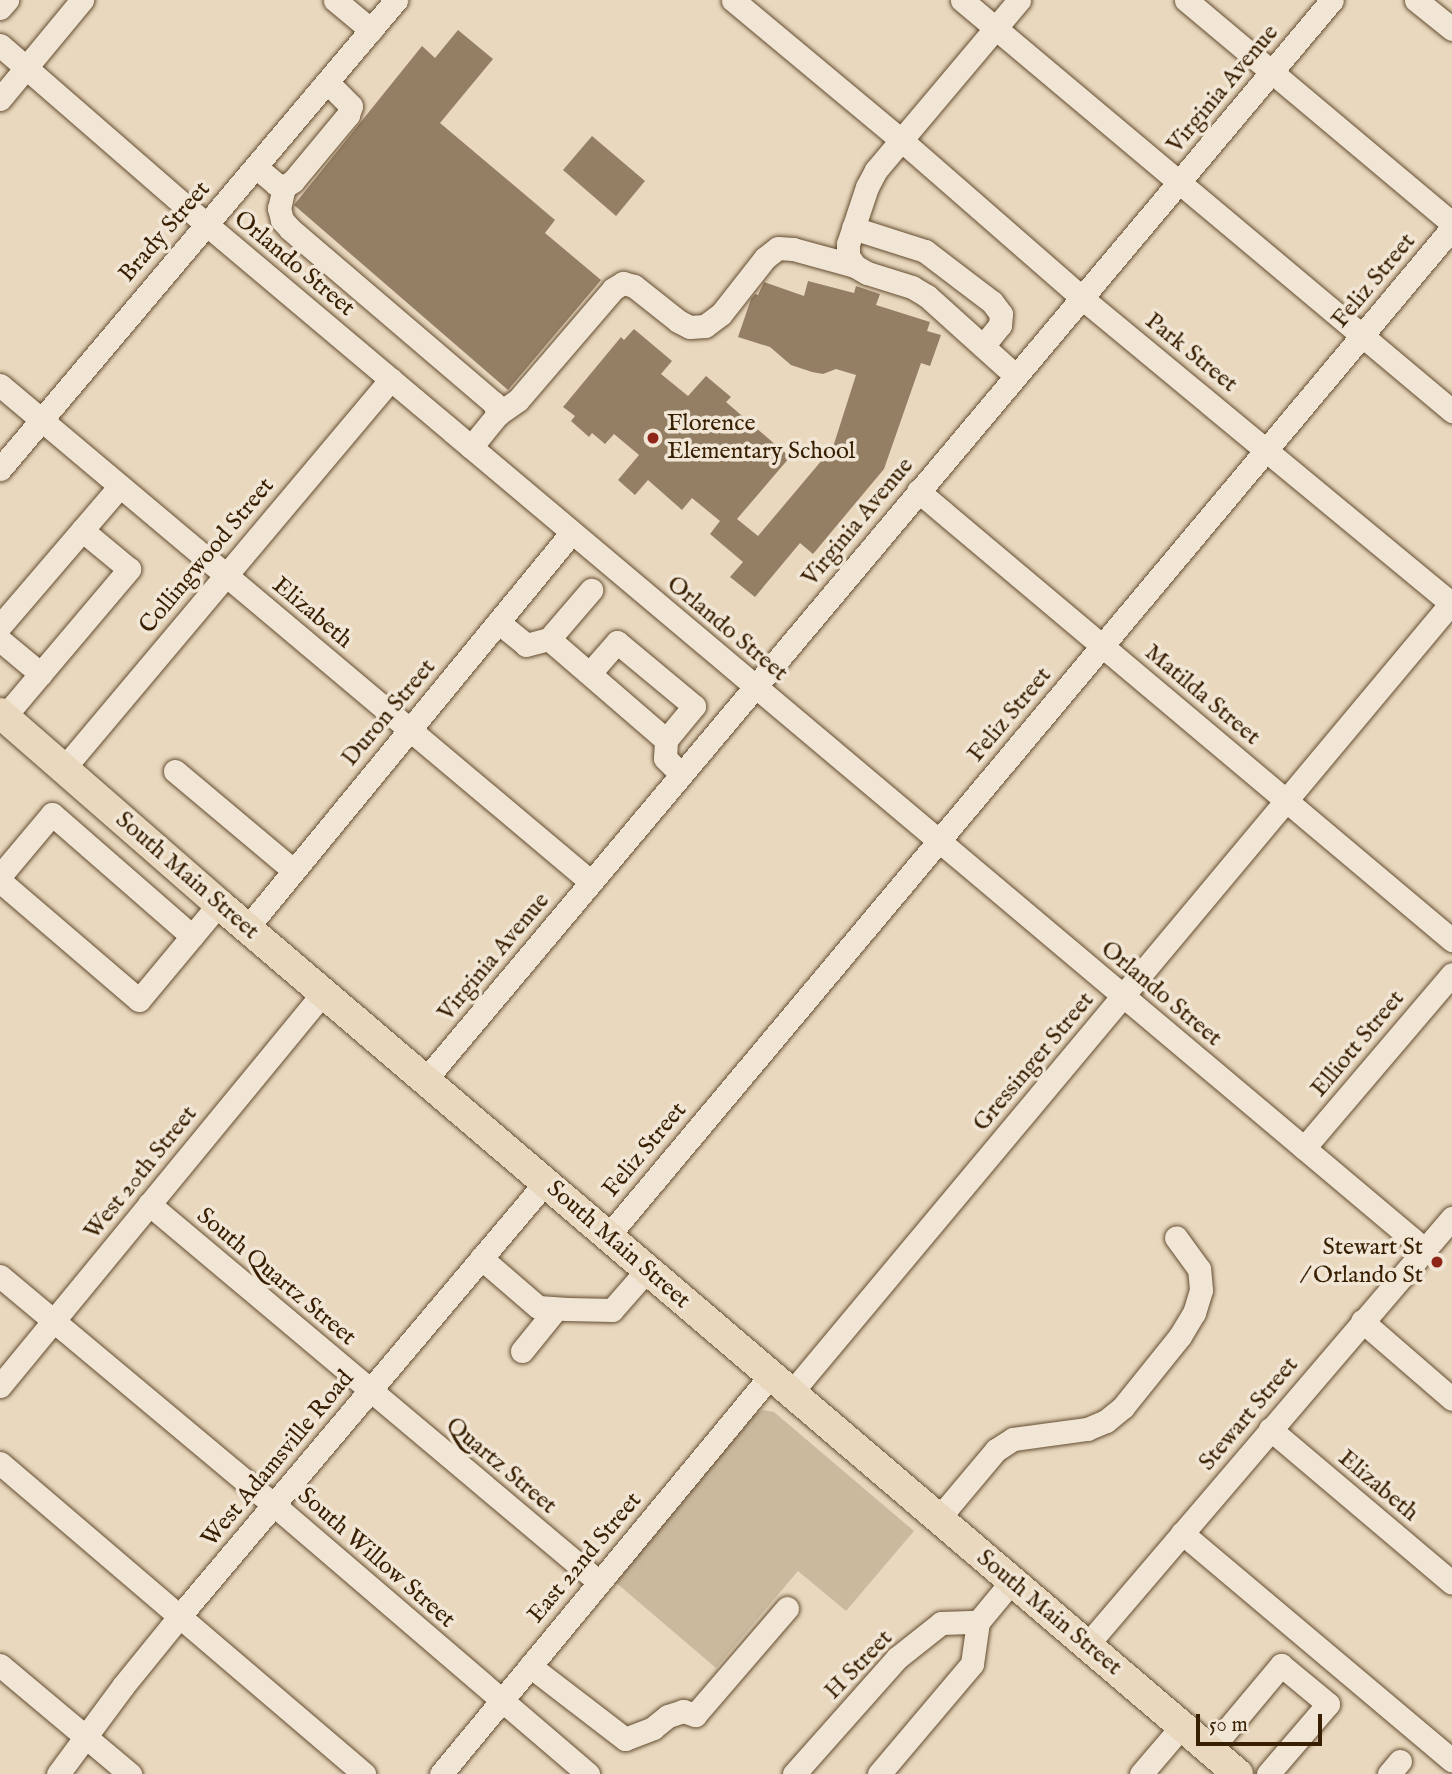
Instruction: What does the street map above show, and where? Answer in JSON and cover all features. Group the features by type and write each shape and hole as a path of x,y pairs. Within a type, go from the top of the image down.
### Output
{"main road":[{"name":"South Main Street","path":"2,715 247,928 1238,1774"}],"street":[{"path":"0,8 7,0"},
{"path":"0,99 82,0"},
{"path":"335,0 371,30"},
{"name":"Brady Street","path":"0,469 396,0"},
{"name":"Park Street","path":"733,0 900,139 1082,298 1451,603"},
{"path":"962,0 1452,411"},
{"path":"855,267 848,256 853,228 867,187 900,139 1019,0"},
{"path":"1186,0 1452,223"},
{"name":"Virginia Avenue","path":"425,1080 1332,0"},
{"path":"1416,0 1452,29"},
{"name":"Orlando Street","path":"0,46 206,224 1424,1249"},
{"path":"327,82 351,106 348,115 293,181 284,187 279,208 282,220 494,403 498,414"},
{"path":"256,167 284,187"},
{"path":"853,228 925,251 992,302 1001,314 1000,325 983,346"},
{"name":"Feliz Street","path":"608,1236 1452,229"},
{"path":"471,447 498,414 518,400 613,289 622,283 634,286 690,327 705,326 721,314 765,258 778,248 793,249 855,267 912,287 1016,376"},
{"name":"Collingwood Street","path":"64,768 391,379"},
{"name":"Elizabeth","path":"0,385 591,882"},
{"path":"0,626 120,486"},
{"name":"Matilda Street","path":"918,491 1452,940"},
{"path":"2,715 41,674 130,569 82,530"},
{"name":"Duron Street","path":"247,928 572,532"},
{"path":"498,622 526,645 550,639 591,590"},
{"name":"Gressinger Street","path":"781,1384 1122,996 1451,603"},
{"path":"550,639 666,740"},
{"path":"0,640 41,674"},
{"path":"590,673 617,642 694,706 666,740 664,758 681,774"},
{"path":"175,771 293,870"},
{"path":"192,936 52,814 0,878 139,1000 219,904"},
{"name":"Elliott Street","path":"1304,1148 1452,974"},
{"name":"West 20th Street","path":"0,1386 323,993"},
{"name":"West Adamsville Road","path":"58,1774 85,1735 178,1618 545,1182"},
{"name":"South Quartz Street","path":"149,1204 370,1390"},
{"name":"Stewart Street","path":"1087,1645 1452,1218"},
{"path":"938,1519 996,1450 1013,1439 1087,1429 1106,1421 1123,1407 1181,1336 1201,1290 1199,1269 1176,1237"},
{"path":"481,1258 538,1307 612,1310 647,1270"},
{"name":"South Willow Street","path":"0,1276 273,1504 588,1774"},
{"path":"522,1351 556,1308"},
{"path":"1362,1321 1452,1399"},
{"name":"East 22nd Street","path":"441,1774 599,1582 781,1384"},
{"name":"Quartz Street","path":"370,1390 599,1582"},
{"name":"Elizabeth","path":"1270,1429 1452,1583"},
{"path":"0,1463 178,1618 364,1774"},
{"path":"1182,1533 1452,1760"},
{"path":"879,1774 972,1664 978,1622 1012,1581"},
{"path":"530,1666 625,1739 653,1728 668,1716 683,1711 695,1715 787,1608"},
{"name":"H Street","path":"794,1774 897,1658 941,1623 978,1622"},
{"path":"0,1665 130,1774"},
{"path":"1209,1750 1281,1665 1328,1704 1268,1774"},
{"path":"1141,1774 1182,1726"}],"shaded area":[{"path":"763,1410 774,1412 914,1531 846,1611 798,1571 716,1668 614,1581 755,1414"}],"building":[{"path":"458,30 493,59 440,123 555,220 545,233 601,280 508,390 294,205 422,46 435,58"},
{"path":"592,136 645,181 616,216 563,170"},
{"path":"808,281 854,293 856,286 880,294 876,305 930,322 927,331 941,335 930,366 921,363 884,469 813,554 800,543 755,597 730,577 743,562 710,534 720,521 692,498 682,510 648,480 635,495 618,480 639,455 614,434 605,444 592,433 589,437 571,421 575,416 563,407 621,337 624,340 634,329 672,361 661,374 688,396 706,376 731,397 726,402 790,457 737,519 758,536 833,447 856,375 836,369 823,374 812,372 791,365 770,347 738,337 751,299 755,294 758,295 764,282 804,296"}],"place":[{"name":"Florence Elementary School","path":"653,438"},
{"name":"Stewart St / Orlando St","path":"1437,1262"}]}
